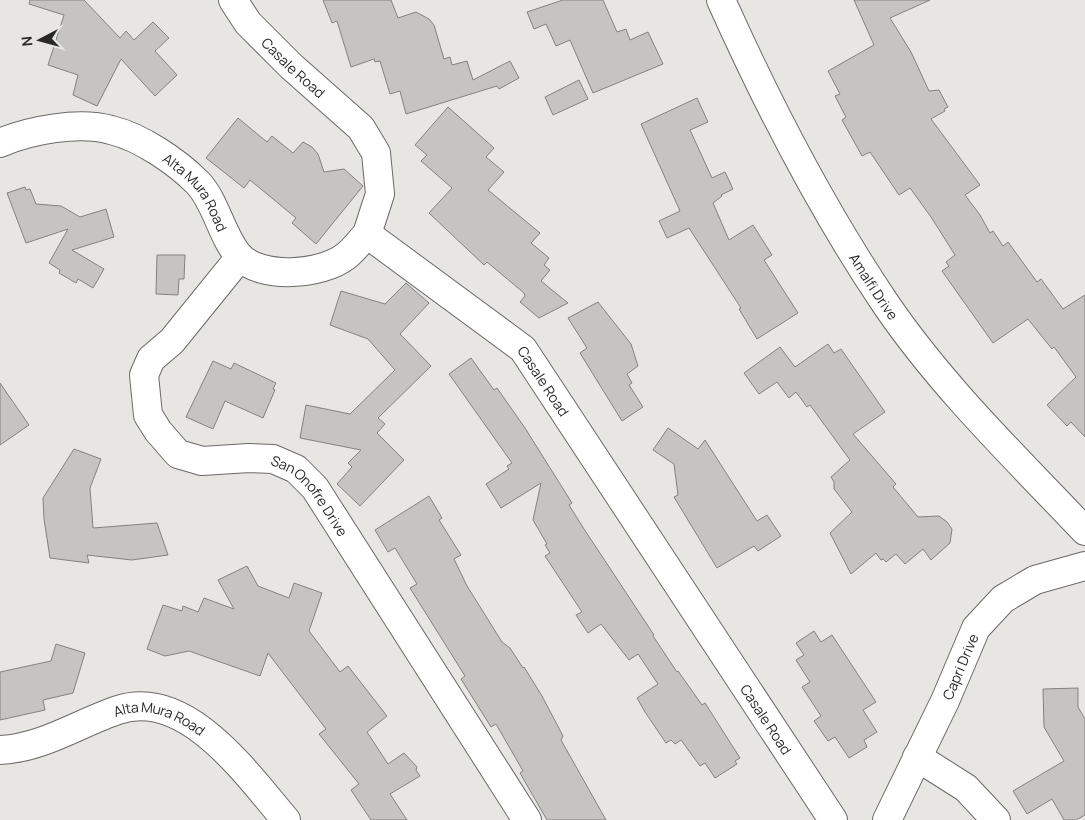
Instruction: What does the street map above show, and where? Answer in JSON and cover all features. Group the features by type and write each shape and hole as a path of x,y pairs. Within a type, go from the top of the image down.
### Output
{"street":[{"name":"Casale Road","path":"233,0 248,23 291,66 361,128 376,152 380,194 367,234 523,349 833,820"},
{"name":"Amalfi Drive","path":"721,0 775,115 830,214 886,304 953,390 1085,531"},
{"name":"Alta Mura Road","path":"0,143 22,134 66,127 111,129 152,147 199,184 240,257"},
{"path":"240,257 264,270 296,272 321,268 345,257 367,234"},
{"name":"San Onofre Drive","path":"240,257 172,341 151,358 144,375 148,415 158,431 178,454 202,461 249,458 273,459 296,469 315,488 527,820"},
{"name":"Capri Drive","path":"887,820 976,628 1003,599 1035,580 1085,566"},
{"name":"Alta Mura Road","path":"0,750 44,741 120,709 142,707 168,710 181,716 224,747 286,820"},
{"path":"917,757 966,788 996,820"}],"building":[{"path":"30,0 84,0 120,38 126,31 134,40 153,22 169,38 155,51 177,75 155,96 121,59 97,106 73,95 78,75 48,65 64,15 29,4"},
{"path":"323,0 391,0 398,18 416,12 429,19 434,25 444,59 450,57 452,65 467,61 473,80 510,61 519,78 499,89 497,86 406,114 400,91 390,94 380,61 375,62 374,59 351,67 337,21 332,23"},
{"path":"563,0 603,0 617,32 626,29 630,40 648,32 663,64 593,93 570,40 556,46 546,24 534,29 527,12"},
{"path":"854,0 930,0 890,18 911,52 929,91 939,90 948,107 944,109 945,111 931,119 980,185 965,195 980,215 990,233 993,231 1003,246 1008,242 1037,282 1041,279 1063,309 1085,295 1085,437 1071,422 1067,426 1047,405 1076,377 1054,347 1052,349 1028,319 993,343 942,271 949,266 946,262 955,255 931,217 910,188 899,195 870,152 862,156 842,120 846,117 835,96 840,94 828,71 874,45"},
{"path":"579,80 588,99 553,115 545,97"},
{"path":"697,98 708,122 690,130 712,178 725,172 733,189 721,195 713,203 729,240 753,225 772,255 764,260 798,313 757,339 739,309 741,308 689,228 667,238 659,221 680,211 641,124"},
{"path":"448,107 494,148 486,157 504,172 488,190 540,233 531,243 549,258 544,265 550,270 541,281 568,303 539,318 520,302 525,296 524,293 487,262 484,265 429,213 452,188 421,161 427,155 415,145"},
{"path":"238,118 267,142 272,136 293,153 303,142 312,147 318,154 324,172 344,169 363,186 316,244 292,223 296,218 250,180 244,188 206,158"},
{"path":"25,187 26,190 30,189 36,204 61,206 80,217 106,209 114,237 72,250 104,269 93,288 78,279 76,283 59,273 60,270 49,263 68,229 26,243 7,193"},
{"path":"157,255 185,255 184,279 179,279 178,295 156,294"},
{"path":"406,283 429,303 400,334 431,366 378,418 385,424 377,433 404,460 360,506 337,484 352,467 348,463 361,450 300,438 306,405 350,414 395,370 368,339 330,325 341,291 385,304"},
{"path":"598,302 631,344 638,366 627,374 632,383 629,385 643,407 622,421 580,353 587,348 568,318"},
{"path":"828,344 834,353 841,349 885,412 853,434 896,484 893,487 918,517 939,516 952,529 950,543 931,560 923,549 905,564 896,554 886,562 883,559 881,560 876,553 851,574 830,533 852,512 834,489 834,482 831,477 850,460 810,405 807,407 796,392 789,398 777,382 759,394 744,373 780,347 795,367"},
{"path":"471,358 494,390 497,388 525,428 572,503 569,505 653,636 702,705 705,703 740,758 735,761 737,764 715,778 705,763 700,766 681,740 675,744 671,740 666,743 645,712 637,698 658,684 638,654 629,660 601,624 588,633 576,615 582,612 545,556 550,553 545,545 547,544 533,520 541,483 501,508 486,484 509,469 507,466 512,463 449,374"},
{"path":"213,361 231,369 234,363 276,383 263,418 225,401 213,429 186,417"},
{"path":"0,383 29,425 0,445"},
{"path":"668,428 698,449 705,440 757,521 767,515 781,536 758,551 754,546 717,568 674,497 678,495 674,464 653,450"},
{"path":"74,449 101,459 90,488 93,528 157,523 168,555 132,560 87,555 89,563 50,558 43,498"},
{"path":"429,496 442,518 439,520 461,555 454,559 467,586 502,642 510,648 542,696 563,736 561,740 606,820 547,820 520,773 523,771 496,724 491,727 461,679 465,676 410,588 417,584 395,548 388,552 375,530"},
{"path":"247,566 258,586 289,598 294,583 322,593 309,631 340,672 348,666 387,716 367,732 388,764 404,753 417,767 416,770 420,776 390,794 407,820 371,820 351,790 359,784 319,734 326,729 268,653 260,676 189,651 165,656 147,649 163,605 182,611 183,606 198,612 204,598 234,609 218,580"},
{"path":"814,631 821,642 832,635 876,702 863,710 877,732 864,740 867,747 849,758 835,737 828,741 814,721 821,716 802,687 810,682 796,660 804,655 796,643"},
{"path":"56,644 85,653 73,693 43,700 45,710 0,720 0,672 51,661"},
{"path":"1078,688 1078,707 1085,719 1085,815 1076,820 1064,820 1052,799 1027,814 1013,791 1064,761 1044,727 1043,689"}]}
